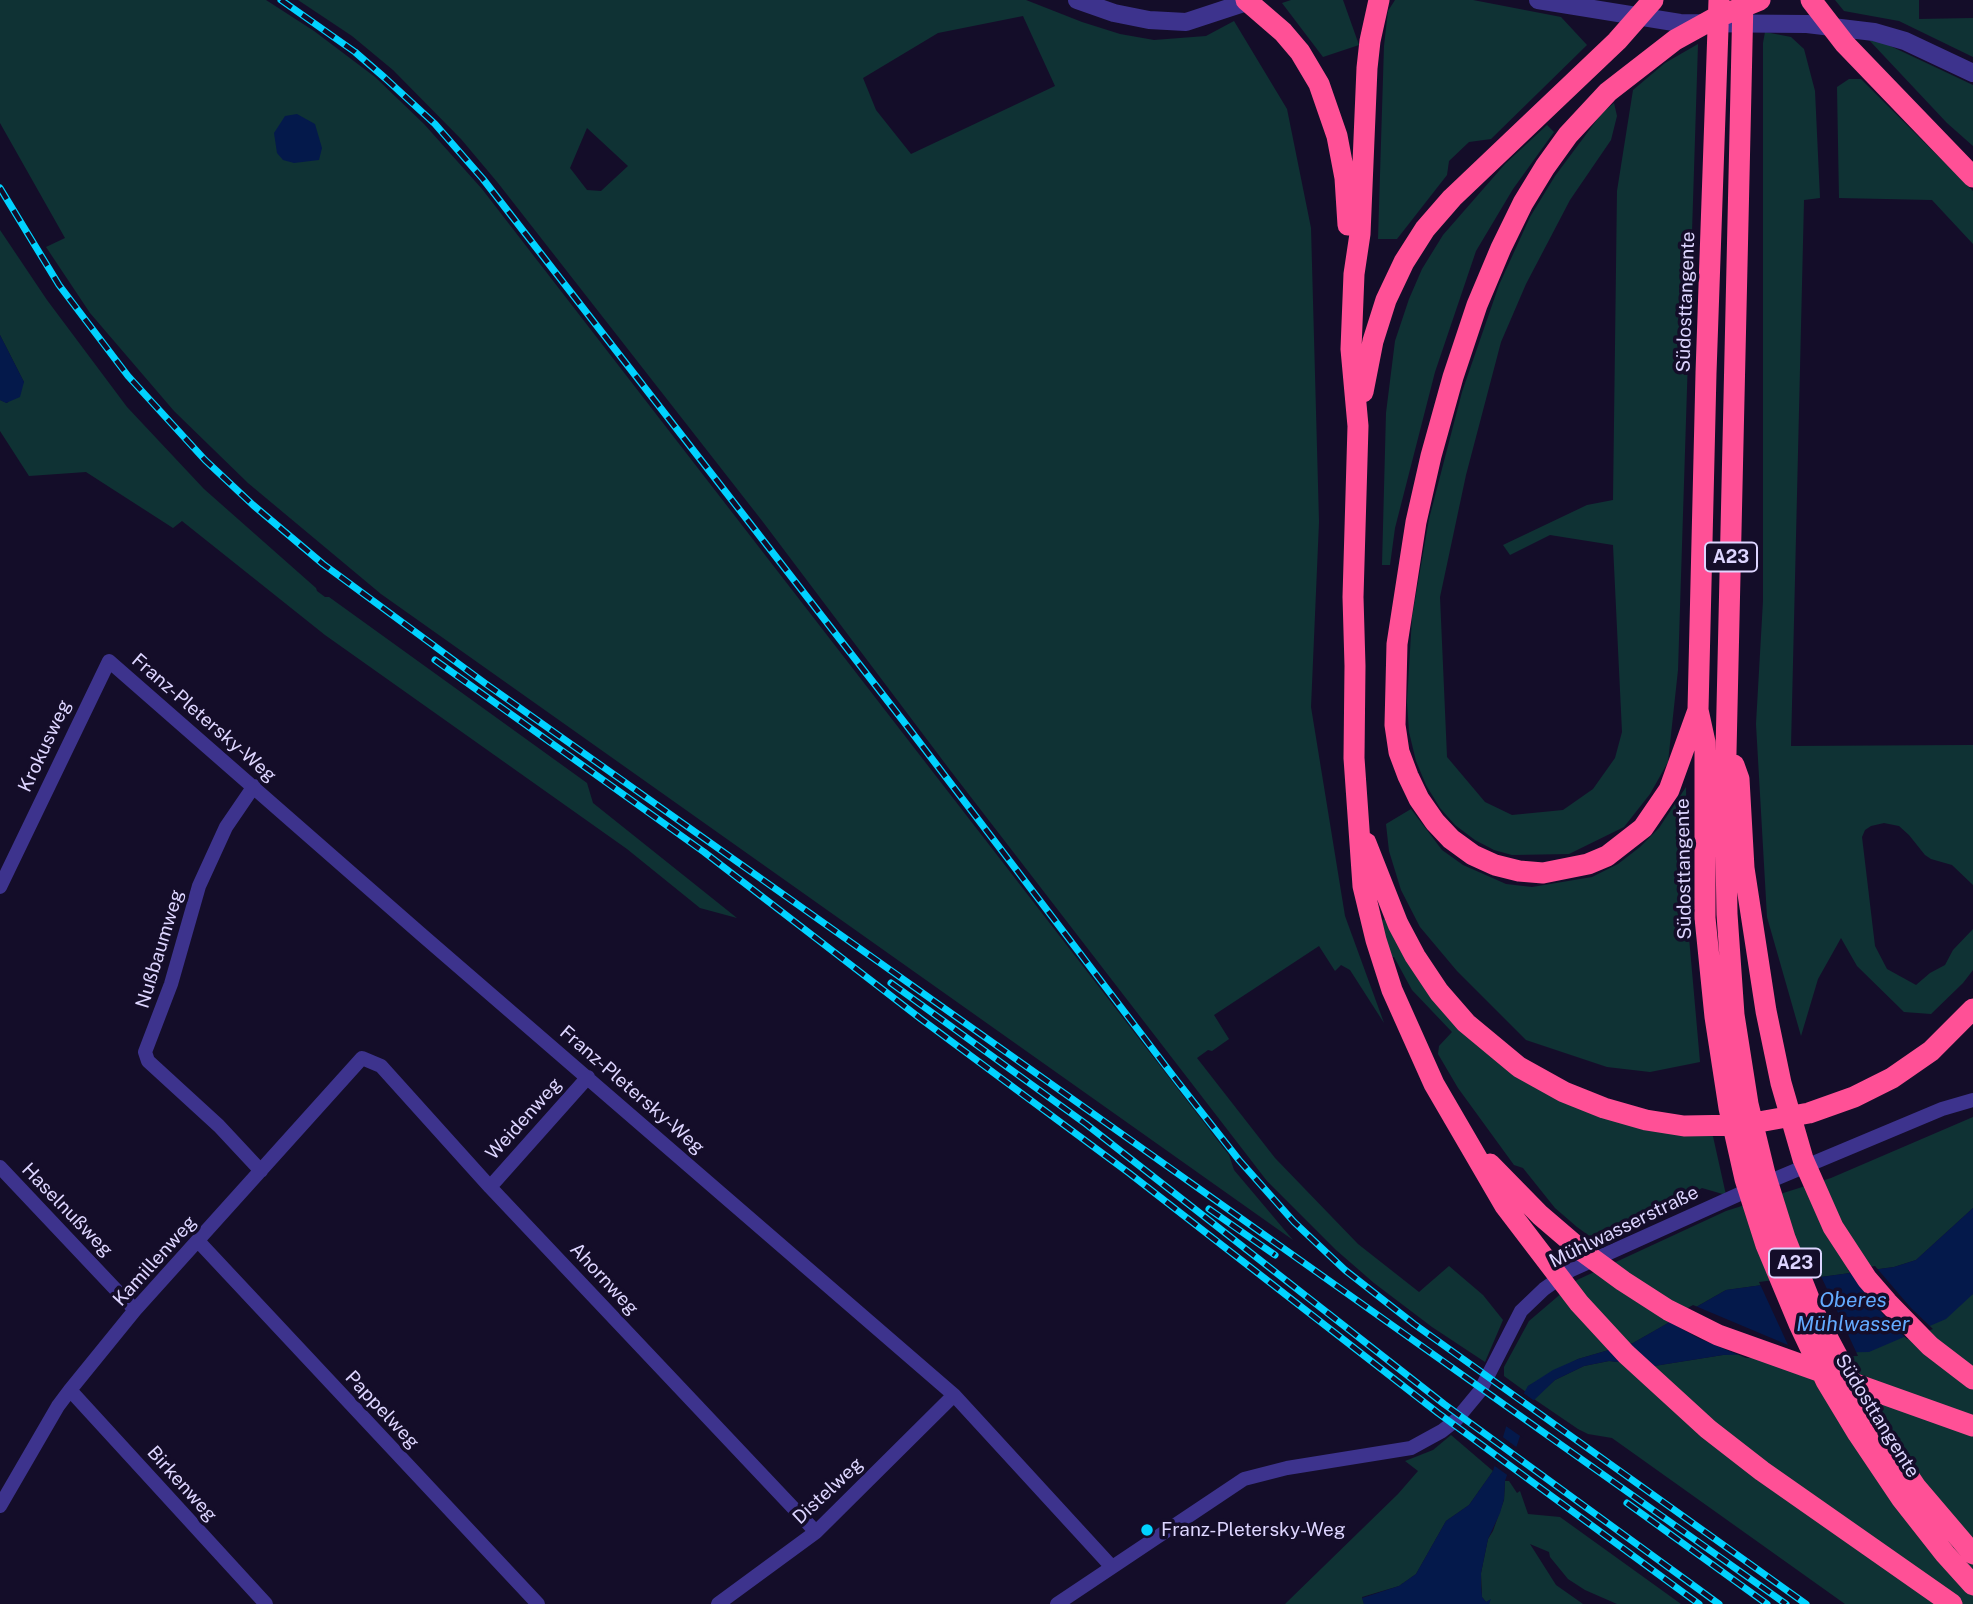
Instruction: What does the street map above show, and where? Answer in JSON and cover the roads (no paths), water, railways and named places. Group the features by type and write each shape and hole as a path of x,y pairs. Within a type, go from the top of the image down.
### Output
{"highway":[{"path":"1246,0 1283,32 1311,68 1333,119 1345,177 1354,274"},
{"path":"1379,0 1367,68 1360,234 1354,274 1351,349 1358,426 1353,597 1354,758 1366,903 1392,990 1423,1063 1505,1206 1579,1303 1635,1362 1708,1429 1762,1471 1952,1604"},
{"path":"1358,426 1369,360 1380,318 1395,280 1414,245 1452,198 1617,41 1653,0"},
{"name":"Südosttangente","path":"1719,0 1698,710 1705,742 1706,918 1724,1016 1765,1174 1785,1238 1816,1316 1909,1492 1945,1554 1973,1585"},
{"name":"Südosttangente","path":"1724,1016 1727,914 1726,743 1743,0"},
{"path":"1698,710 1669,790 1643,828 1607,856 1569,870 1543,873 1519,871 1495,865 1473,855 1451,839 1434,822 1408,776 1399,752 1395,725 1397,644 1404,586 1431,456 1453,377 1477,305 1523,203 1545,167 1594,105 1640,65 1675,40 1713,19 1760,0"},
{"path":"1811,0 1845,44 1973,177"},
{"path":"1726,743 1739,779 1744,868 1766,1011 1793,1130 1817,1196 1850,1255 1887,1302 1930,1346 1973,1379"},
{"path":"1358,825 1406,939 1429,979 1456,1011 1486,1041 1519,1067 1564,1092 1604,1108 1646,1120 1684,1126 1742,1125 1809,1113 1854,1097 1892,1078 1931,1051 1973,1009"},
{"path":"1470,1144 1540,1215 1582,1251 1668,1310 1717,1335 1973,1426"},
{"name":"Südosttangente","path":"1909,1492 1973,1554"}],"street":[{"path":"1077,0 1114,13 1149,20 1186,22 1253,0"},
{"path":"1538,0 1680,23 1807,24 1874,32 1905,41 1973,73"},
{"name":"Franz-Pletersky-Weg","path":"109,661 954,1395 1111,1566"},
{"name":"Krokusweg","path":"0,887 109,661"},
{"name":"Nußbaumweg","path":"254,786 226,827 200,886 172,984 145,1052 148,1061 219,1126 261,1171"},
{"name":"Kamillenweg","path":"0,1506 70,1390 135,1310 362,1058"},
{"name":"Ahornweg","path":"362,1058 381,1066 490,1187 816,1532"},
{"name":"Weidenweg","path":"490,1187 588,1077"},
{"name":"Mühlwasserstraße","path":"1057,1604 1244,1479 1287,1468 1411,1448 1443,1431 1480,1391 1521,1311 1544,1289 1571,1270 1744,1192 1942,1109 1973,1100"},
{"name":"Haselnußweg","path":"0,1167 135,1310"},
{"name":"Pappelweg","path":"199,1242 538,1604"},
{"name":"Birkenweg","path":"70,1390 266,1604"},
{"name":"Distelweg","path":"718,1604 816,1532 954,1395"}],"water":[{"path":"297,114 315,124 322,148 319,160 294,163 283,160 277,153 274,133 285,116"},
{"path":"0,335 24,382 20,397 6,403 0,400"},
{"name":"Oberes Mühlwasser","path":"1973,1208 1973,1294 1946,1319 1869,1352 1723,1355 1654,1366 1609,1361 1584,1366 1555,1380 1531,1403 1505,1481 1504,1499 1488,1539 1481,1573 1482,1597 1486,1602 1491,1599 1489,1604 1364,1604 1362,1598 1399,1586 1416,1574 1446,1521 1469,1505 1493,1471 1506,1427 1528,1386 1553,1370 1578,1359 1633,1343 1726,1290 1894,1267 1916,1260"}],"railway":[{"path":"281,0 355,52 385,78 435,124 483,179 904,722 1177,1081 1239,1160 1294,1222 1345,1270 1414,1324 1806,1604"},
{"path":"0,188 59,285 128,376 205,460 323,564 486,684 1786,1604"},
{"path":"435,660 704,852 921,1019 1129,1173 1438,1413 1699,1604"},
{"path":"891,983 1086,1124 1444,1404 1719,1604"},
{"path":"1209,1209 1275,1255"},
{"path":"1627,1503 1767,1604"}],"place":[{"name":"Franz-Pletersky-Weg","path":"1147,1530"}]}
